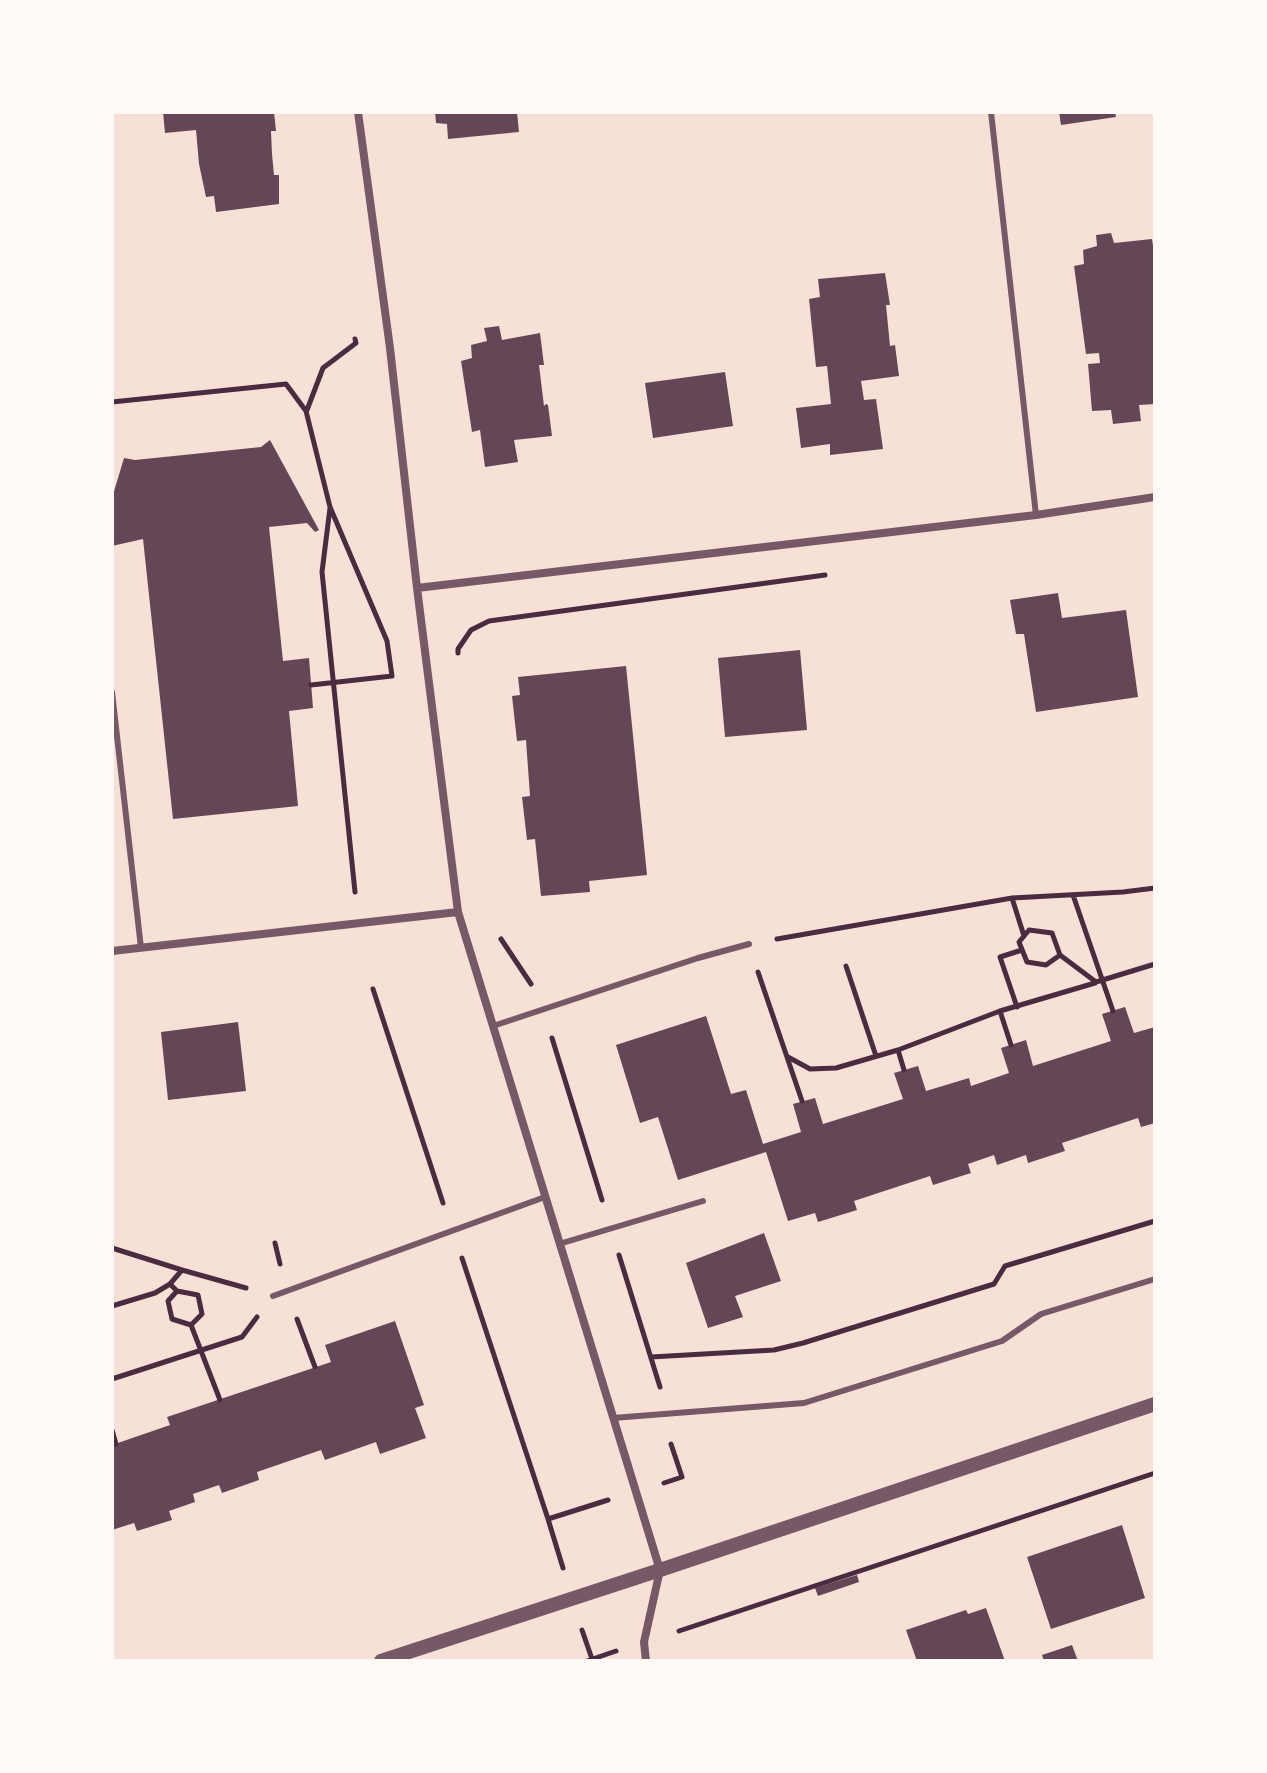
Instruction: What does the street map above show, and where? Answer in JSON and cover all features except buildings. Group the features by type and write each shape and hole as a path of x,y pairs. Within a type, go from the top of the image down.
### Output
{"street":[{"path":"358,112 390,348 458,912 660,1570 644,1642 646,1661"},
{"path":"417,588 1036,515 1155,497"},
{"path":"112,951 458,912"},
{"path":"381,1661 1155,1404"}],"lane":[{"path":"991,112 1036,515"},
{"path":"112,692 141,948"},
{"path":"493,1026 749,944"},
{"path":"273,1296 545,1197"},
{"path":"559,1244 703,1201"},
{"path":"613,1418 804,1403 1002,1341 1041,1314 1155,1279"}],"path":[{"path":"306,411 323,368 356,343 354,328"},
{"path":"112,402 286,384 306,411 330,507 387,641 392,676 311,685"},
{"path":"330,507 322,572 356,900"},
{"path":"458,661 458,649 471,630 489,621 830,574"},
{"path":"802,1101 749,944 1012,898 1155,888"},
{"path":"1073,895 1113,1011"},
{"path":"1012,898 1024,936"},
{"path":"495,930 536,993"},
{"path":"1060,955 1046,965 1027,962 1019,942 1029,930 1052,933 1060,955 1096,982"},
{"path":"1017,1007 1000,957 1022,950"},
{"path":"787,1057 810,1069 836,1068 898,1050 1000,1011 1155,964"},
{"path":"846,966 876,1056"},
{"path":"373,989 445,1208"},
{"path":"1000,1011 1011,1045"},
{"path":"550,1033 602,1201"},
{"path":"898,1050 904,1070"},
{"path":"651,1357 774,1350 803,1343 994,1284 1005,1266 1155,1221"},
{"path":"615,1241 663,1396"},
{"path":"112,1248 273,1296 242,1337 112,1379"},
{"path":"460,1253 563,1569"},
{"path":"112,1306 155,1293 176,1279 182,1270"},
{"path":"170,1284 177,1291 198,1295 202,1314 191,1325"},
{"path":"177,1291 168,1301 172,1319 191,1325"},
{"path":"191,1325 220,1400"},
{"path":"112,1430 116,1444"},
{"path":"683,1630 1155,1473"},
{"path":"582,1629 592,1659 587,1661"}]}
